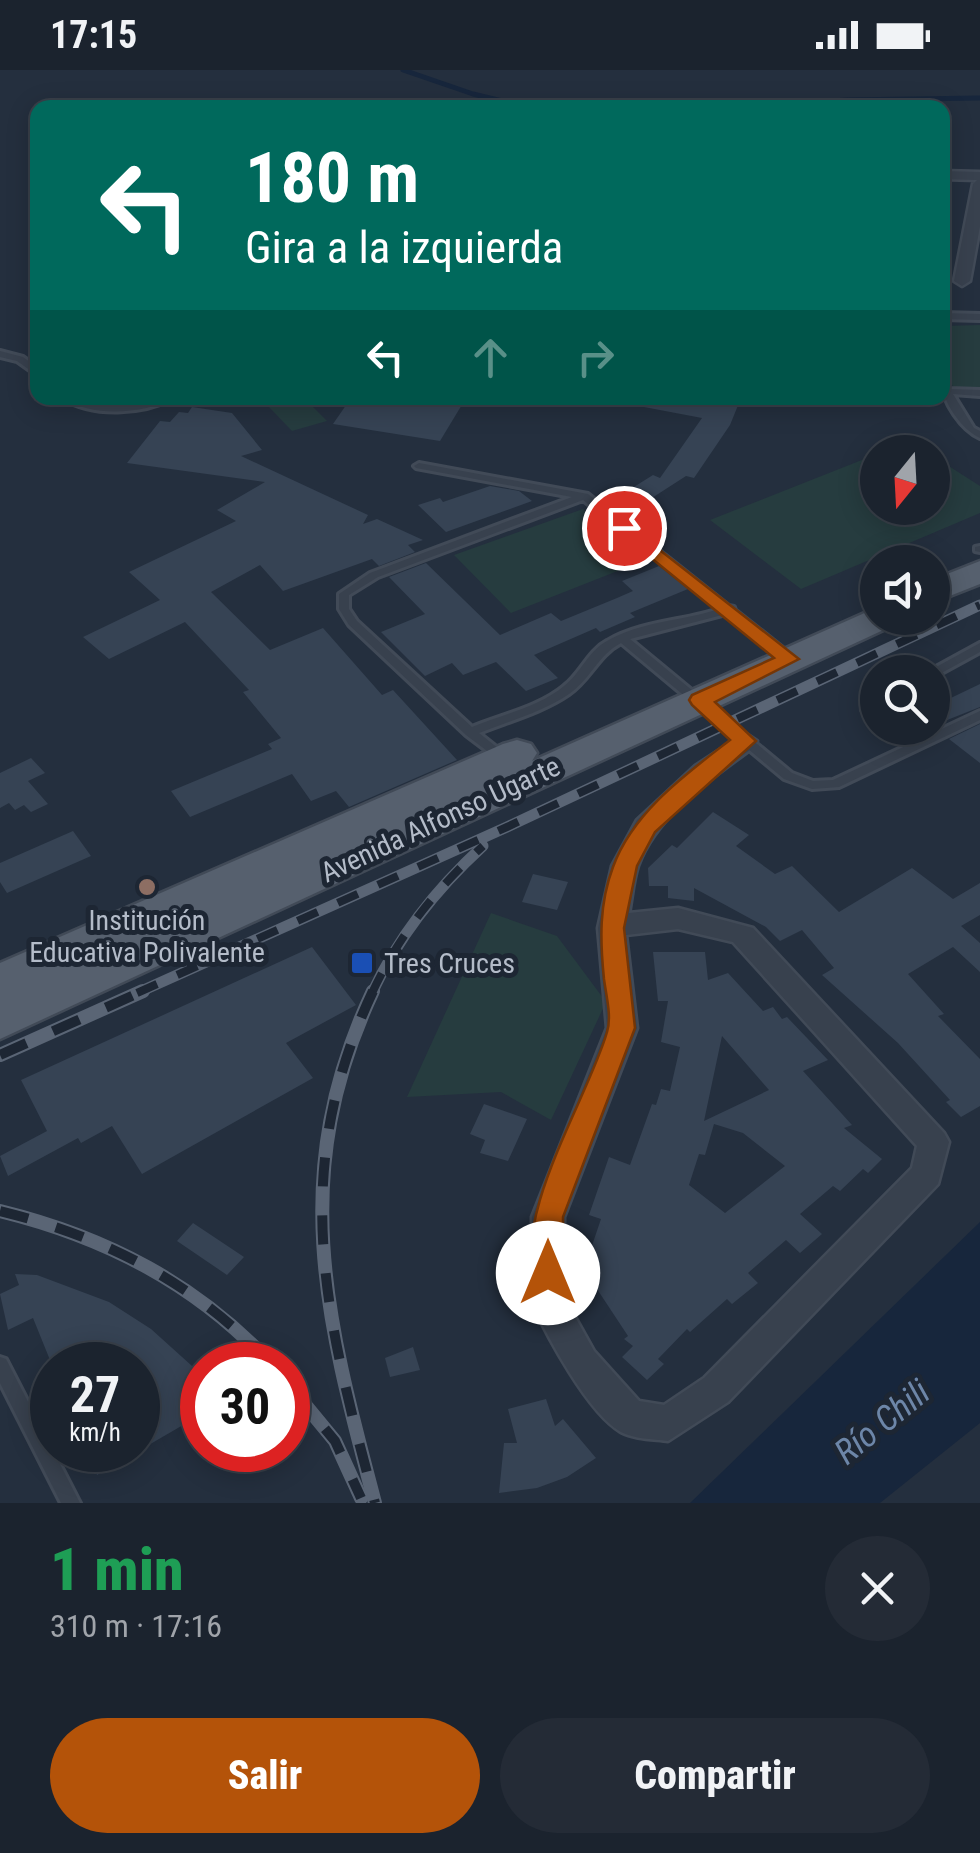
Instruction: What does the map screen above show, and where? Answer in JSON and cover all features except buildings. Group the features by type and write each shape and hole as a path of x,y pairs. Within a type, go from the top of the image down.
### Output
{"main road":[{"path":"950,562 980,549"},
{"path":"950,585 980,571"},
{"name":"Avenida Alfonso Ugarte","path":"0,1020 517,769 778,650 860,603"},
{"name":"Avenida Alfonso Ugarte","path":"778,650 860,624"},
{"name":"Avenida Alfonso Ugarte","path":"0,983 517,769"}],"street":[{"path":"950,176 980,176"},
{"path":"962,281 980,184"},
{"path":"612,928 657,916 698,921 743,936 934,1142 926,1174 716,1390 668,1423 630,1418 582,1363 548,1301 548,1217 622,1028 612,928 625,866 646,826 744,741"}],"lane":[{"path":"950,316 980,317"},
{"path":"0,354 20,359 30,367"},
{"path":"950,390 980,393"},
{"path":"950,398 971,430 980,435"},
{"path":"86,405 117,410 139,405"},
{"path":"419,466 584,496 778,650"},
{"path":"517,769 470,732 353,623 344,608 344,594 374,575 584,496"},
{"path":"470,732 564,692 599,652 622,638 664,624 730,610"},
{"path":"622,638 744,741 800,782 835,784 980,715"},
{"path":"950,663 980,646"},
{"path":"0,1365 71,1503"}],"green space":[{"path":"980,325 980,389 954,389 950,380 950,326"},
{"path":"311,405 327,421 292,431 268,406"},
{"path":"860,461 860,525 950,525 950,467 980,486 980,513 905,545 860,545 860,564 801,589 710,520"},
{"path":"583,509 643,561 511,613 454,555"},
{"path":"491,913 557,936 606,1002 551,1120 501,1092 407,1097"}],"water":[{"name":"Río Chili","path":"980,1222 980,1423 880,1503 690,1503"}],"waterway":[{"path":"403,70 498,100"},
{"path":"847,100 980,98"}],"railway":[{"path":"137,993 507,827 980,605"},
{"path":"373,992 420,914 483,846"},
{"path":"0,1055 143,991"},
{"path":"373,992 346,1058 330,1122 323,1185 323,1246 342,1371 375,1503"},
{"path":"0,1211 77,1235 148,1267 213,1310 249,1342"},
{"path":"310,1411 335,1441 361,1498"}],"place":[{"name":"Institución Educativa Polivalente","path":"147,887"},
{"name":"Tres Cruces","path":"362,963"}],"route":[{"path":"548,1273 548,1217 622,1028 612,928 625,866 646,826 744,741 700,700 789,659 624,528"}]}
